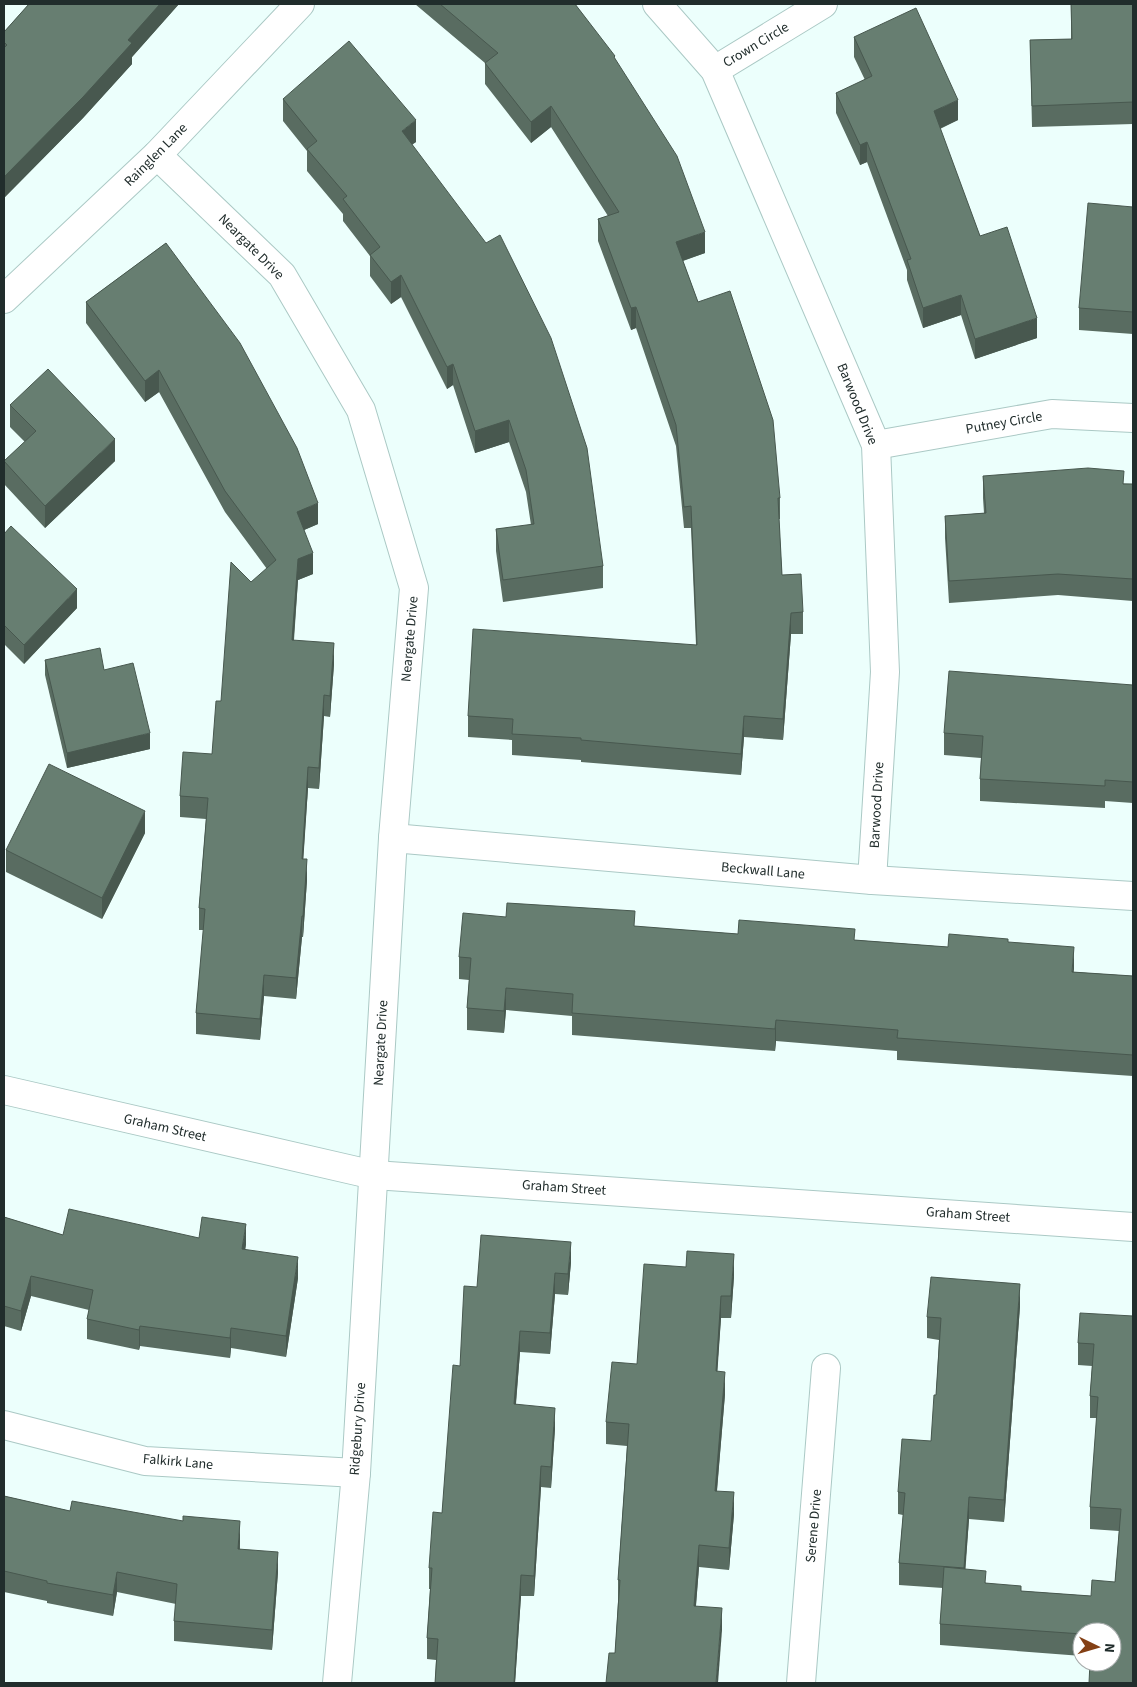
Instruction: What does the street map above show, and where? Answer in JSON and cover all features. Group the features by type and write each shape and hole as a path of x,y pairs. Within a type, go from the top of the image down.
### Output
{"street":[{"name":"Rainglen Lane","path":"4,299 158,156 300,4"},
{"name":"Barwood Drive","path":"657,4 715,70 876,446 885,672 872,880"},
{"name":"Crown Circle","path":"715,70 823,4"},
{"name":"Neargate Drive","path":"158,156 282,276 361,410 414,588 393,838 374,1175"},
{"name":"Putney Circle","path":"876,446 1052,414 1133,418"},
{"name":"Beckwall Lane","path":"393,838 872,880 1133,896"},
{"name":"Graham Street","path":"4,1090 374,1175 1133,1226"},
{"name":"Ridgebury Drive","path":"336,1683 356,1473 374,1175"},
{"name":"Serene Drive","path":"801,1683 826,1368"},
{"name":"Falkirk Lane","path":"4,1425 145,1461 356,1473"}],"building":[{"path":"29,4 160,4 128,40 132,43 83,97 4,177 4,48 7,45 4,42 4,32"},
{"path":"440,4 575,4 615,56 677,156 705,232 676,242 698,302 730,291 773,420 780,498 778,498 782,575 801,574 803,612 791,613 783,719 744,716 741,754 581,740 581,738 512,734 513,719 468,716 473,629 697,645 691,506 684,507 676,425 636,307 631,308 598,219 619,212 551,106 531,122 485,63 498,53"},
{"path":"1071,4 1133,4 1133,102 1032,106 1030,40 1072,39"},
{"path":"916,8 958,100 934,111 980,236 1007,227 1037,318 975,339 961,295 923,308 907,260 911,259 867,142 860,145 836,93 872,76 854,37"},
{"path":"349,41 416,120 402,131 486,243 500,235 551,338 587,448 603,566 503,580 496,529 534,524 526,470 509,420 475,431 453,364 447,367 401,275 391,282 370,255 380,247 343,199 347,196 307,149 317,141 283,99"},
{"path":"1088,203 1133,207 1133,312 1079,308"},
{"path":"166,243 240,343 297,448 318,503 297,512 313,553 298,559 292,640 334,643 330,696 324,695 319,768 308,767 302,859 307,859 296,978 264,975 260,1019 196,1013 205,909 199,908 208,798 180,796 183,752 212,754 216,701 221,701 231,562 251,582 276,560 225,491 159,370 145,381 86,302"},
{"path":"48,369 115,439 45,506 4,461 36,431 10,405"},
{"path":"1088,468 1124,471 1123,484 1133,484 1133,579 1058,574 949,581 945,516 986,513 983,476"},
{"path":"11,526 77,589 24,645 4,625 4,534"},
{"path":"100,648 104,670 133,663 150,733 67,753 45,660"},
{"path":"949,671 1133,685 1133,782 1105,780 1105,786 980,779 983,736 944,733"},
{"path":"49,764 145,811 102,898 6,850"},
{"path":"507,903 635,911 634,926 738,934 739,920 855,929 854,940 948,947 949,934 1008,939 1008,942 1074,947 1072,972 1133,976 1133,1055 897,1038 898,1030 776,1020 775,1029 572,1013 573,994 506,988 504,1011 467,1008 471,958 459,957 463,913 506,917"},
{"path":"69,1209 199,1238 202,1217 246,1224 242,1249 298,1257 286,1336 231,1328 230,1338 140,1326 139,1330 87,1319 93,1290 31,1276 21,1311 4,1306 4,1217 63,1235"},
{"path":"481,1235 571,1242 568,1274 555,1273 550,1333 520,1331 514,1404 555,1408 551,1467 541,1466 534,1576 521,1575 514,1683 435,1683 438,1639 427,1638 432,1568 429,1568 433,1512 442,1513 453,1365 460,1366 464,1286 477,1287"},
{"path":"687,1251 734,1254 731,1296 721,1296 716,1371 725,1372 715,1491 734,1492 729,1548 699,1545 694,1606 722,1608 716,1683 606,1683 609,1653 615,1653 629,1424 606,1422 612,1362 637,1364 644,1264 686,1267"},
{"path":"931,1277 1020,1284 1004,1500 969,1497 964,1568 899,1563 905,1493 898,1492 902,1439 931,1441 941,1318 927,1317"},
{"path":"1080,1313 1133,1316 1133,1683 1089,1683 1090,1672 1122,1672 1122,1622 1072,1622 1072,1633 940,1624 944,1567 986,1571 985,1583 1021,1586 1021,1591 1091,1596 1092,1580 1115,1582 1121,1509 1090,1507 1098,1397 1090,1396 1094,1344 1078,1343"},
{"path":"4,1496 70,1511 72,1501 183,1521 183,1516 240,1521 238,1549 278,1552 272,1630 174,1621 177,1584 117,1572 113,1595 47,1583 47,1581 4,1571"}]}
